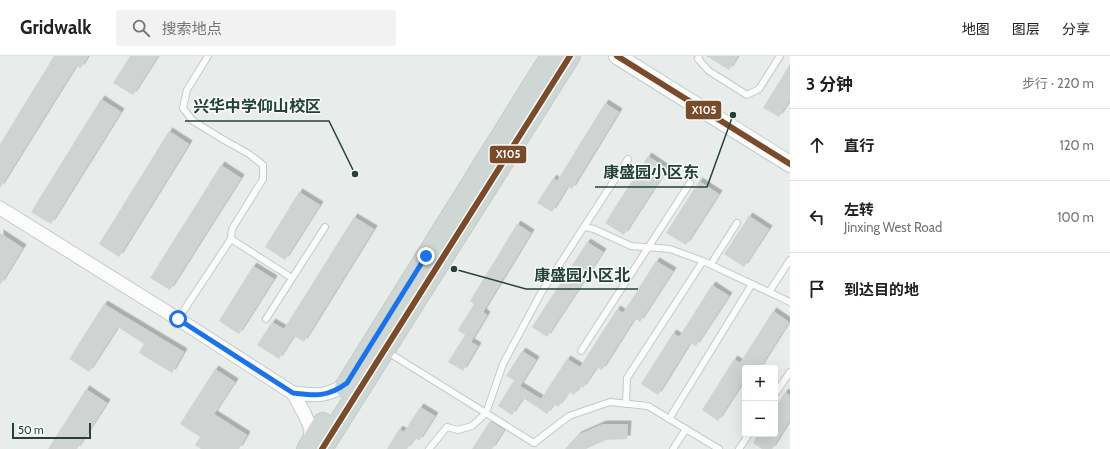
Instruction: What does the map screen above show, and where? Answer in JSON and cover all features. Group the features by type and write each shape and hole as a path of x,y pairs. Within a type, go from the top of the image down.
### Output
{"main road":[{"path":"313,447 347,383 551,56"},
{"path":"313,447 385,350 570,56"}],"street":[{"path":"617,56 790,164"},
{"path":"0,208 293,393 323,395 336,391 347,383"},
{"path":"293,393 311,429 313,447"}],"lane":[{"path":"178,319 231,239 232,229 263,180 263,165 249,154 193,121 183,108 187,90 208,56"},
{"path":"699,56 698,59 709,72 747,95 759,89 780,56"},
{"path":"429,449 447,427 458,430 472,426 486,413 502,364 541,293 628,158"},
{"path":"581,351 690,182"},
{"path":"711,264 737,223"},
{"path":"266,319 324,227"},
{"path":"584,227 594,229 631,246 670,248 703,260 790,302"},
{"path":"231,239 292,278"},
{"path":"626,404 627,378 703,260"},
{"path":"769,292 790,260"},
{"path":"669,419 752,284"},
{"path":"385,350 486,413 534,446 569,416 610,402 648,406 720,449"},
{"path":"778,390 790,372"},
{"path":"673,449 686,429"},
{"path":"739,449 747,437"}],"building":[{"path":"54,56 88,56 81,68 76,66 0,188 0,144"},
{"path":"130,56 158,56 133,95 113,83"},
{"path":"706,56 738,56 729,70"},
{"path":"790,64 790,100 779,117 763,108"},
{"path":"101,99 121,112 51,224 31,212"},
{"path":"605,103 619,112 572,189 568,186 552,212 537,203 553,178 557,181"},
{"path":"169,131 189,144 119,257 99,244"},
{"path":"648,156 667,169 624,235 605,223"},
{"path":"221,165 241,178 170,290 150,278"},
{"path":"699,181 719,194 686,245 666,233"},
{"path":"299,192 320,205 285,260 265,247"},
{"path":"749,216 769,229 744,267 724,254"},
{"path":"354,217 374,229 304,342 294,336 279,359 257,345 272,322 284,329"},
{"path":"517,224 531,233 483,312 487,315 471,342 478,346 463,371 448,362 465,335 458,330 474,304 470,301"},
{"path":"0,233 23,248 0,285"},
{"path":"587,242 603,252 547,337 532,327"},
{"path":"656,261 673,271 640,322 635,318 602,370 597,367 583,388 580,386 574,395 569,392 558,407 554,404 547,414 523,398 512,415 498,406 514,380 506,376 522,351 536,360 520,386 541,399 567,359 580,367 617,309 623,313"},
{"path":"253,266 274,279 239,334 219,321"},
{"path":"712,285 729,296 696,346 690,343 658,395 641,384 673,333 679,337"},
{"path":"104,304 184,352 172,373 139,353 144,344 118,327 89,372 69,359"},
{"path":"773,311 789,322 762,365 742,365 742,384 718,421 702,410 734,359 740,363"},
{"path":"215,369 235,382 214,414 247,435 239,449 201,449 195,445 200,437 180,424"},
{"path":"86,389 107,403 77,449 48,449"},
{"path":"785,392 790,396 790,420 772,449 762,449 753,443 756,437 778,437 778,403"},
{"path":"420,407 435,416 419,441 415,438 407,449 387,449 399,429 404,432"},
{"path":"490,421 504,430 492,449 472,449"},
{"path":"603,424 628,424 627,439 606,440 586,449 565,449 578,435"}],"transit line":[{"name":"X105","path":"322,449 570,56"},
{"name":"X105","path":"617,56 790,164"}],"place":[{"name":"康盛园小区东","path":"733,115"},
{"name":"兴华中学仰山校区","path":"355,174"},
{"name":"康盛园小区北","path":"454,269"}],"route":[{"path":"178,319 293,393 323,395 336,391 347,383 426,256"}]}
